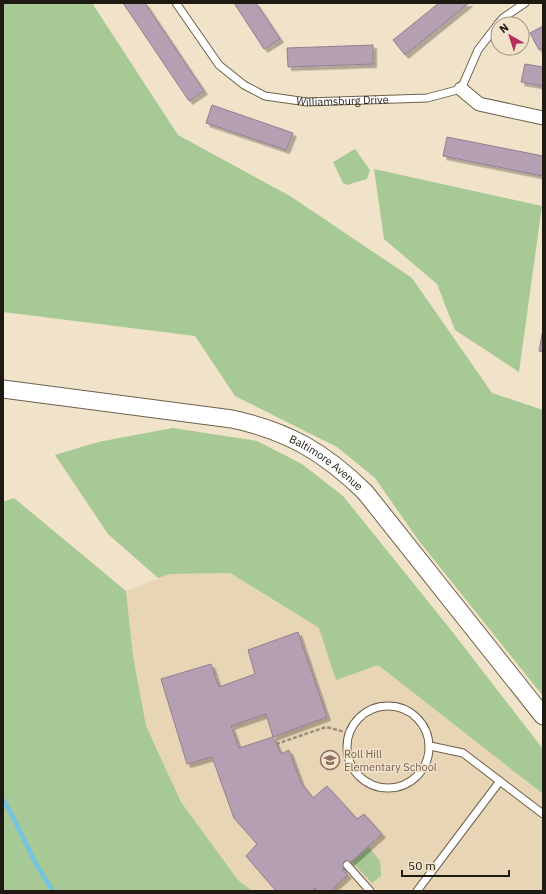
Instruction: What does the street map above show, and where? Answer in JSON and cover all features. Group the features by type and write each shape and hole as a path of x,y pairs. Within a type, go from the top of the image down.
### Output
{"street":[{"path":"461,89 479,104 543,118"},
{"name":"Baltimore Avenue","path":"3,389 232,419 252,423 277,431 313,450 346,473 365,492 543,716"}],"lane":[{"name":"Williamsburg Drive","path":"176,3 218,65 244,85 265,96 307,102 427,98 461,89"},
{"path":"506,16 525,3"},
{"path":"461,89 478,50 490,34"},
{"path":"381,706 394,706 408,710 420,719 427,732 430,746 428,760 421,773 410,783 397,788 382,789 365,783 355,773 348,760 346,745 349,733 356,720 367,711 381,706"},
{"path":"430,746 463,754 543,814"},
{"path":"417,891 500,781"},
{"path":"347,865 370,891"}],"path":[{"path":"276,744 326,727 349,733"}],"shaded area":[{"name":"Roll Hill Elementary School","path":"230,573 378,665 543,794 543,891 252,891 238,880 181,802 146,726 133,656 126,591 170,574"}],"green space":[{"path":"3,3 92,3 178,135 290,196 412,278 492,393 543,410 543,696 419,541 375,478 337,447 235,396 195,336 3,312"},
{"path":"355,149 370,170 367,179 347,185 343,183 333,162"},
{"path":"374,169 542,206 519,372 455,330 437,284 384,239"},
{"path":"173,428 257,441 302,464 343,496 447,625 543,749 543,794 378,665 336,680 319,628 230,573 170,574 158,578 108,534 55,455 98,442"},
{"path":"14,498 126,591 133,656 146,726 181,802 238,880 252,891 3,891 3,502"},
{"path":"368,846 380,861 381,876 372,883 351,861"}],"building":[{"path":"123,3 145,3 204,91 189,101"},
{"path":"234,3 256,3 280,39 264,49"},
{"path":"439,3 469,3 405,55 393,40"},
{"path":"543,26 543,47 539,50 530,33"},
{"path":"373,45 373,64 288,67 287,48"},
{"path":"525,64 543,67 543,86 521,82"},
{"path":"212,105 293,133 286,150 206,123"},
{"path":"447,137 543,156 543,176 443,156"},
{"path":"543,329 543,352 539,351"},
{"name":"Roll Hill Elementary School","path":"298,632 327,717 273,737 281,754 289,750 301,783 313,798 327,786 357,819 364,814 382,834 342,870 348,875 330,891 318,891 315,888 312,891 276,891 246,856 257,844 234,818 212,757 187,764 161,679 211,664 219,687 255,674 248,650","holes":["266,714 273,737 239,748 231,726"]}],"waterway":[{"path":"3,800 36,864 53,891"}],"place":[{"name":"Roll Hill Elementary School","path":"330,760"}]}
